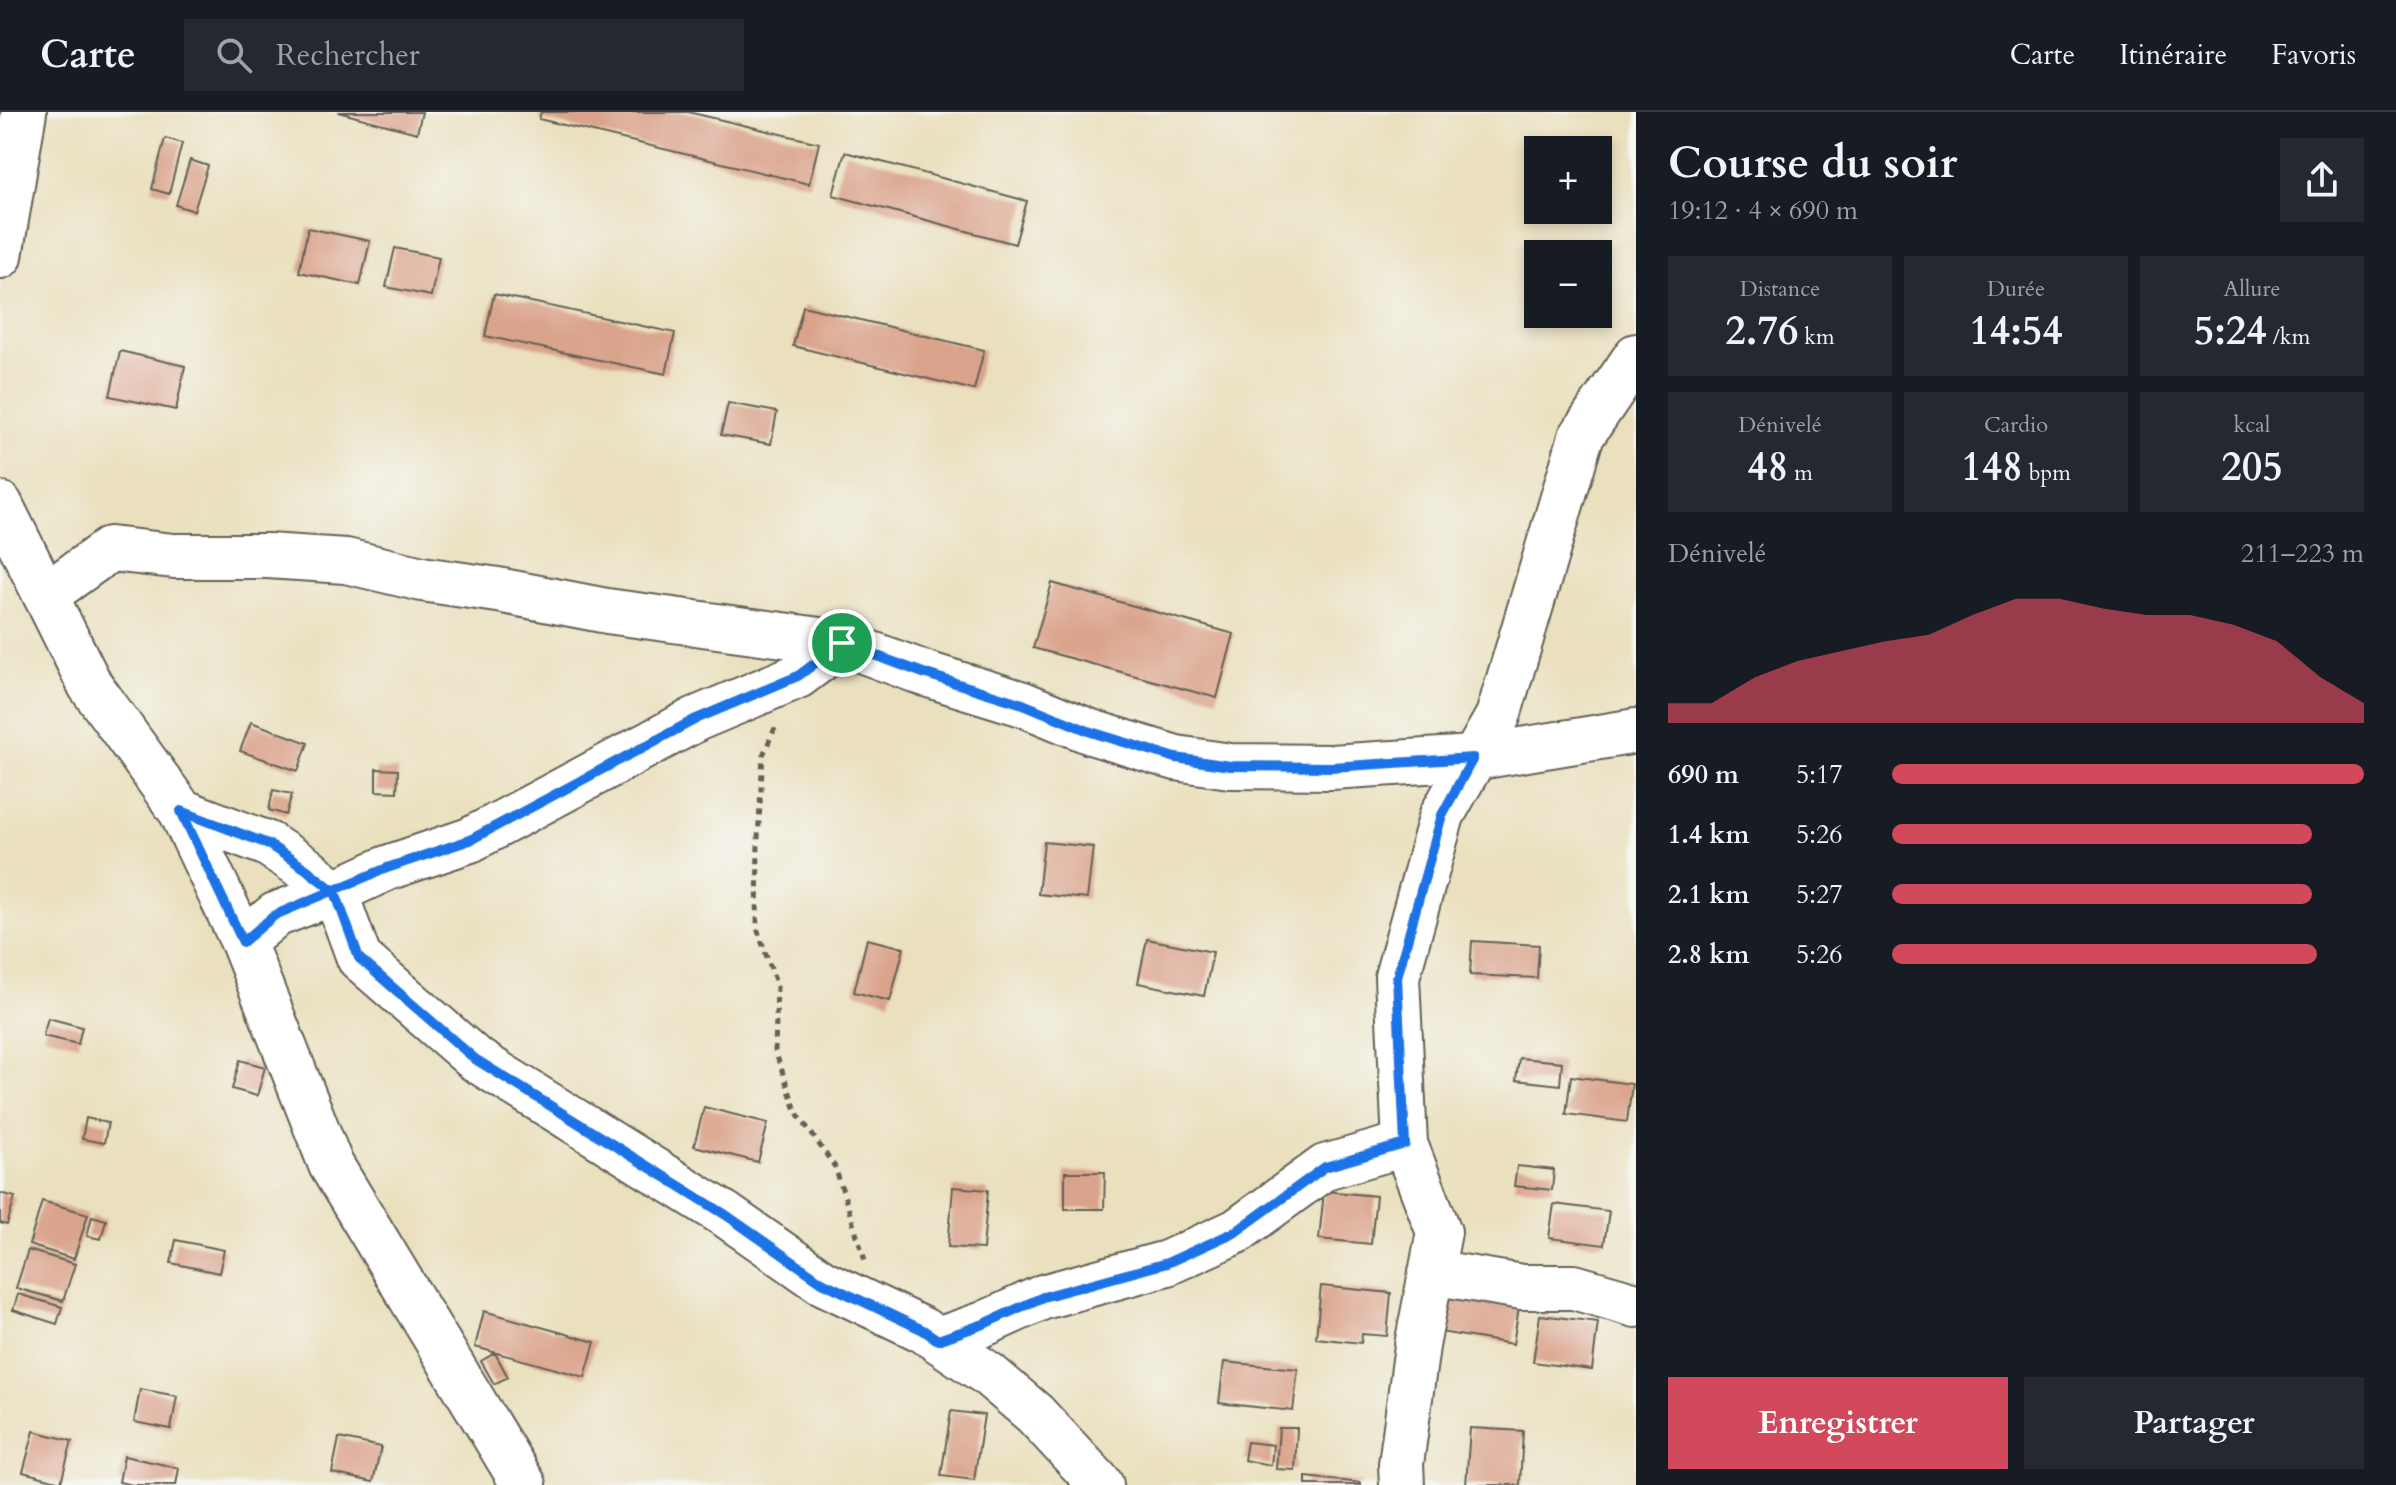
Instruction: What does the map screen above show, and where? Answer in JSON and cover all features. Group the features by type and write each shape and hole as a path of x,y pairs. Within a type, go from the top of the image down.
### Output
{"street":[{"path":"0,129 14,112"},
{"path":"0,256 24,112"},
{"path":"1402,1485 1401,1464 1413,1375 1439,1232 1405,1144 1397,977 1442,815 1498,716 1581,437 1636,356"},
{"path":"0,504 90,685 181,811 243,942 331,1165 524,1485"},
{"path":"46,595 110,549 174,556 267,556 346,561 422,579 607,611 842,643 926,674 1023,704 1091,732 1176,758 1230,766 1331,767 1473,758 1636,731"},
{"path":"243,942 275,915 387,868 470,840 696,719 798,676 842,643"},
{"path":"181,811 268,844 306,869 335,892 359,958 475,1059 726,1215 822,1282 923,1330 988,1374 1035,1414 1101,1485"},
{"path":"938,1340 984,1324 1043,1297 1167,1263 1237,1231 1325,1167 1405,1144"},
{"path":"1431,1272 1522,1287 1574,1287 1636,1305"}],"path":[{"path":"798,676 763,755 757,928 777,986 775,1051 797,1113 835,1167 863,1251 876,1308"}],"building":[{"path":"338,112 422,112 417,133"},
{"path":"541,112 688,112 819,143 809,184 539,119"},
{"path":"165,138 182,143 169,194 152,189"},
{"path":"845,152 1027,201 1015,244 833,195"},
{"path":"190,160 208,166 194,211 176,205"},
{"path":"308,228 370,241 360,285 299,272"},
{"path":"395,248 439,257 431,296 386,287"},
{"path":"494,294 675,333 666,374 485,336"},
{"path":"803,306 984,350 974,390 793,346"},
{"path":"120,351 185,366 176,410 110,396"},
{"path":"728,403 777,412 771,444 721,435"},
{"path":"1052,583 1234,634 1217,698 1033,648"},
{"path":"251,722 308,743 298,771 240,751"},
{"path":"376,769 398,770 397,792 376,791"},
{"path":"273,790 292,794 286,815 269,810"},
{"path":"1044,842 1093,847 1087,899 1038,894"},
{"path":"867,939 904,948 890,1001 854,992"},
{"path":"1147,939 1213,952 1204,996 1138,983"},
{"path":"1472,941 1539,945 1537,978 1470,975"},
{"path":"48,1018 82,1027 78,1044 43,1036"},
{"path":"1519,1058 1562,1062 1560,1085 1516,1080"},
{"path":"240,1060 265,1067 257,1096 232,1089"},
{"path":"1571,1076 1632,1084 1627,1122 1566,1114"},
{"path":"704,1107 768,1123 758,1162 694,1146"},
{"path":"86,1118 108,1123 104,1143 82,1139"},
{"path":"1517,1166 1554,1170 1552,1190 1514,1186"},
{"path":"1065,1172 1105,1172 1104,1209 1065,1209"},
{"path":"953,1187 988,1190 983,1249 948,1247"},
{"path":"1324,1191 1376,1196 1371,1244 1319,1239"},
{"path":"0,1193 15,1197 7,1225 0,1223"},
{"path":"42,1201 88,1214 74,1259 29,1245"},
{"path":"1554,1204 1609,1211 1604,1245 1549,1238"},
{"path":"92,1216 106,1220 101,1239 87,1236"},
{"path":"176,1240 224,1250 219,1273 171,1263"},
{"path":"28,1250 75,1264 63,1301 16,1288"},
{"path":"1321,1286 1391,1293 1387,1336 1362,1334 1361,1343 1316,1338"},
{"path":"18,1294 62,1307 57,1324 13,1310"},
{"path":"1446,1296 1519,1307 1513,1344 1440,1332"},
{"path":"484,1311 595,1342 585,1377 475,1347"},
{"path":"1540,1315 1598,1322 1592,1370 1533,1362"},
{"path":"495,1353 508,1377 494,1384 481,1361"},
{"path":"1224,1362 1298,1369 1293,1411 1219,1403"},
{"path":"140,1389 177,1396 171,1429 134,1422"},
{"path":"951,1411 984,1415 974,1480 941,1476"},
{"path":"1279,1428 1297,1428 1295,1470 1276,1469"},
{"path":"1470,1428 1523,1431 1520,1485 1466,1485"},
{"path":"34,1431 72,1441 61,1482 23,1472"},
{"path":"339,1438 381,1447 373,1482 332,1473"},
{"path":"1247,1442 1273,1445 1271,1465 1244,1460"},
{"path":"124,1456 179,1468 176,1485 119,1482"},
{"path":"1306,1477 1361,1483 1361,1485 1306,1485"}],"route":[{"path":"842,643 798,676 696,719 470,840 387,868 335,892 275,915 243,942 181,811 268,844 335,892 359,958 475,1059 726,1215 822,1282 938,1340 984,1324 1043,1297 1167,1263 1237,1231 1325,1167 1405,1144 1397,977 1442,815 1473,758 1331,767 1230,766 1176,758 1091,732 1023,704 926,674 842,643"}]}
